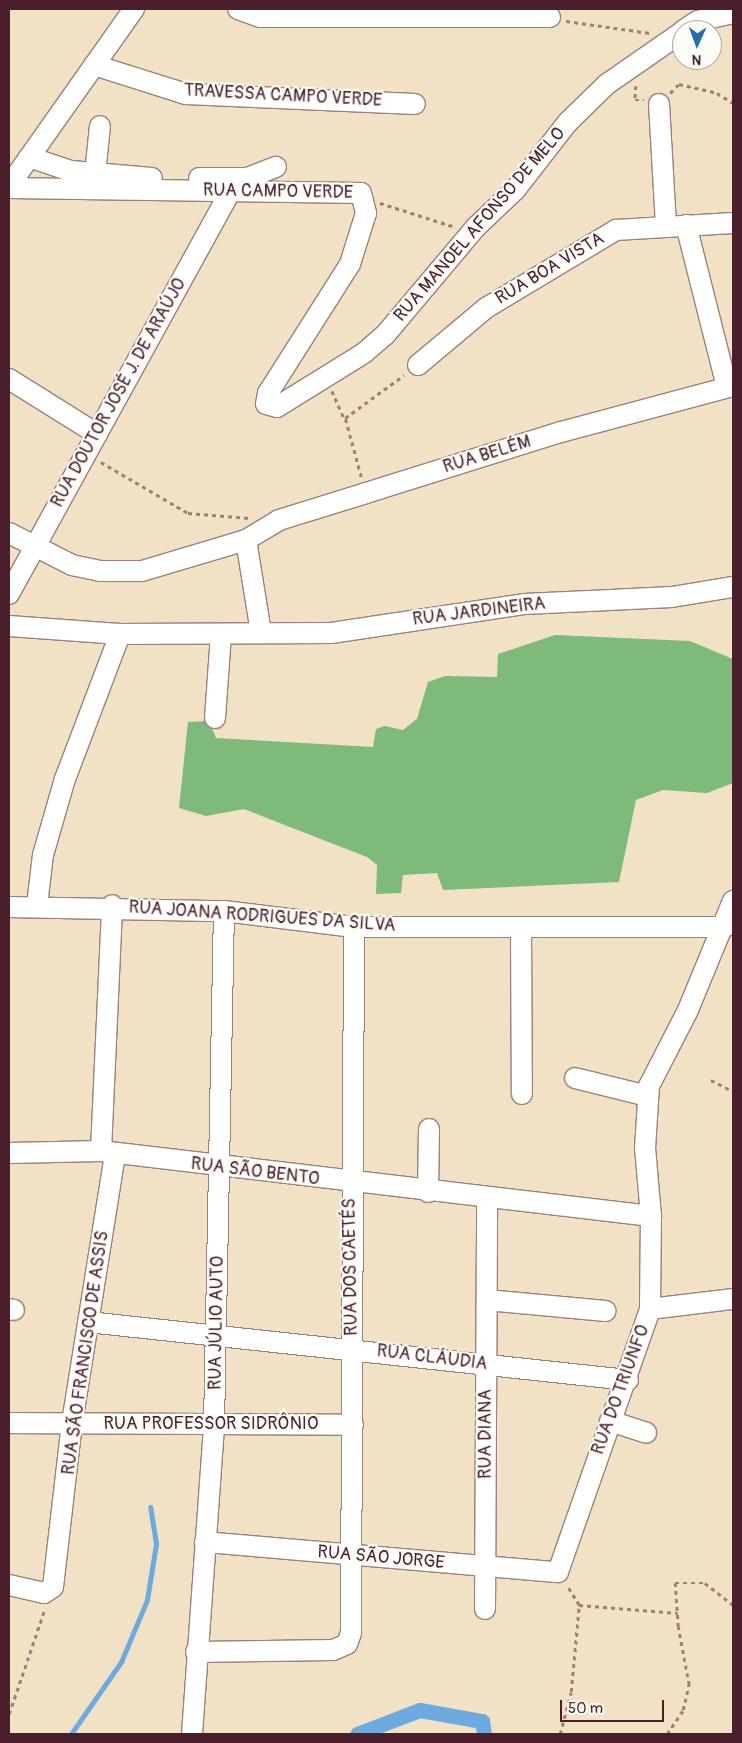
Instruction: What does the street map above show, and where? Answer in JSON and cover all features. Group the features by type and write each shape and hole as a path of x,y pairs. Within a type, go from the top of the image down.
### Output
{"street":[{"path":"9,187 134,9"},
{"path":"238,9 260,17 550,17"},
{"name":"RUA MANOEL AFONSO DE MELO","path":"703,20 733,13"},
{"name":"RUA MANOEL AFONSO DE MELO","path":"275,382 266,399 273,408 364,354 410,308 471,233 515,190 540,154 607,84 672,36"},
{"name":"TRAVESSA CAMPO VERDE","path":"94,65 186,94 415,104"},
{"path":"659,104 666,225"},
{"path":"95,174 100,126"},
{"path":"29,157 95,174 247,178 276,167"},
{"name":"RUA CAMPO VERDE","path":"9,187 230,192 350,190 366,200 366,213 350,264 275,382"},
{"name":"RUA DOUTOR JOSÉ J. DE ARAÚJO","path":"9,594 32,548 87,454 230,192"},
{"name":"RUA BOA VISTA","path":"418,365 486,308 592,242 616,230 666,225 686,226 733,223"},
{"path":"686,226 730,387"},
{"path":"9,379 97,434"},
{"name":"RUA BELÉM","path":"9,533 32,548 72,565 122,572 246,540 279,520 560,432 730,387"},
{"path":"246,540 261,633"},
{"name":"RUA JARDINEIRA","path":"9,626 120,634 330,633 524,604 729,593"},
{"path":"37,905 44,855 65,779 120,634"},
{"path":"215,718 221,634"},
{"name":"RUA DO TRIUNFO","path":"558,1572 610,1421 628,1380 650,1309 651,1216 645,1148 647,1096 658,1064 725,927 733,902"},
{"name":"RUA JOANA RODRIGUES DA SILVA","path":"9,907 112,905 224,911 354,927 521,929 725,927"},
{"name":"RUA SÃO FRANCISCO DE ASSIS","path":"50,1592 59,1552 72,1423 88,1322 108,1152 112,905"},
{"name":"RUA JÚLIO AUTO","path":"192,1734 196,1652 214,1425 218,1338 224,911"},
{"name":"RUA DOS CAETÉS","path":"196,1652 333,1650 350,1639 353,1348 350,1182 354,927"},
{"path":"521,929 522,1094"},
{"path":"575,1078 647,1096"},
{"path":"428,1192 429,1129"},
{"name":"RUA SÃO BENTO","path":"9,1154 108,1152 219,1168 651,1216"},
{"name":"RUA DIANA","path":"485,1610 487,1199"},
{"path":"650,1309 733,1299"},
{"path":"487,1300 605,1311"},
{"name":"RUA CLÁUDIA","path":"88,1322 218,1338 353,1348 628,1380"},
{"path":"610,1421 646,1433"},
{"name":"RUA PROFESSOR SIDRÔNIO","path":"9,1423 353,1425"},
{"name":"RUA SÃO JORGE","path":"205,1542 558,1572"},
{"path":"9,1585 50,1592"}],"path":[{"path":"550,17 628,30"},
{"path":"642,81 632,92 635,100 659,104 679,84 717,93 733,103"},
{"path":"366,200 471,233"},
{"path":"345,418 418,365"},
{"path":"332,393 345,418 366,492"},
{"path":"87,454 188,513 252,518"},
{"path":"711,1080 733,1091"},
{"path":"558,1572 579,1605 571,1692 560,1734"},
{"path":"667,1734 683,1710 689,1685 675,1583 705,1584 733,1605"},
{"path":"9,1714 50,1592"},
{"path":"579,1605 678,1613"}],"green space":[{"path":"555,635 690,641 733,659 733,783 707,793 663,790 636,800 619,882 443,890 437,873 403,875 401,893 376,894 377,865 367,857 244,809 206,816 179,808 188,722 209,721 216,738 373,747 376,729 385,726 403,730 417,719 428,682 445,676 497,677 498,654"}],"waterway":[{"path":"71,1734 121,1662 147,1600 156,1544 150,1507"},
{"path":"357,1734 420,1710 482,1721 484,1734"}]}
